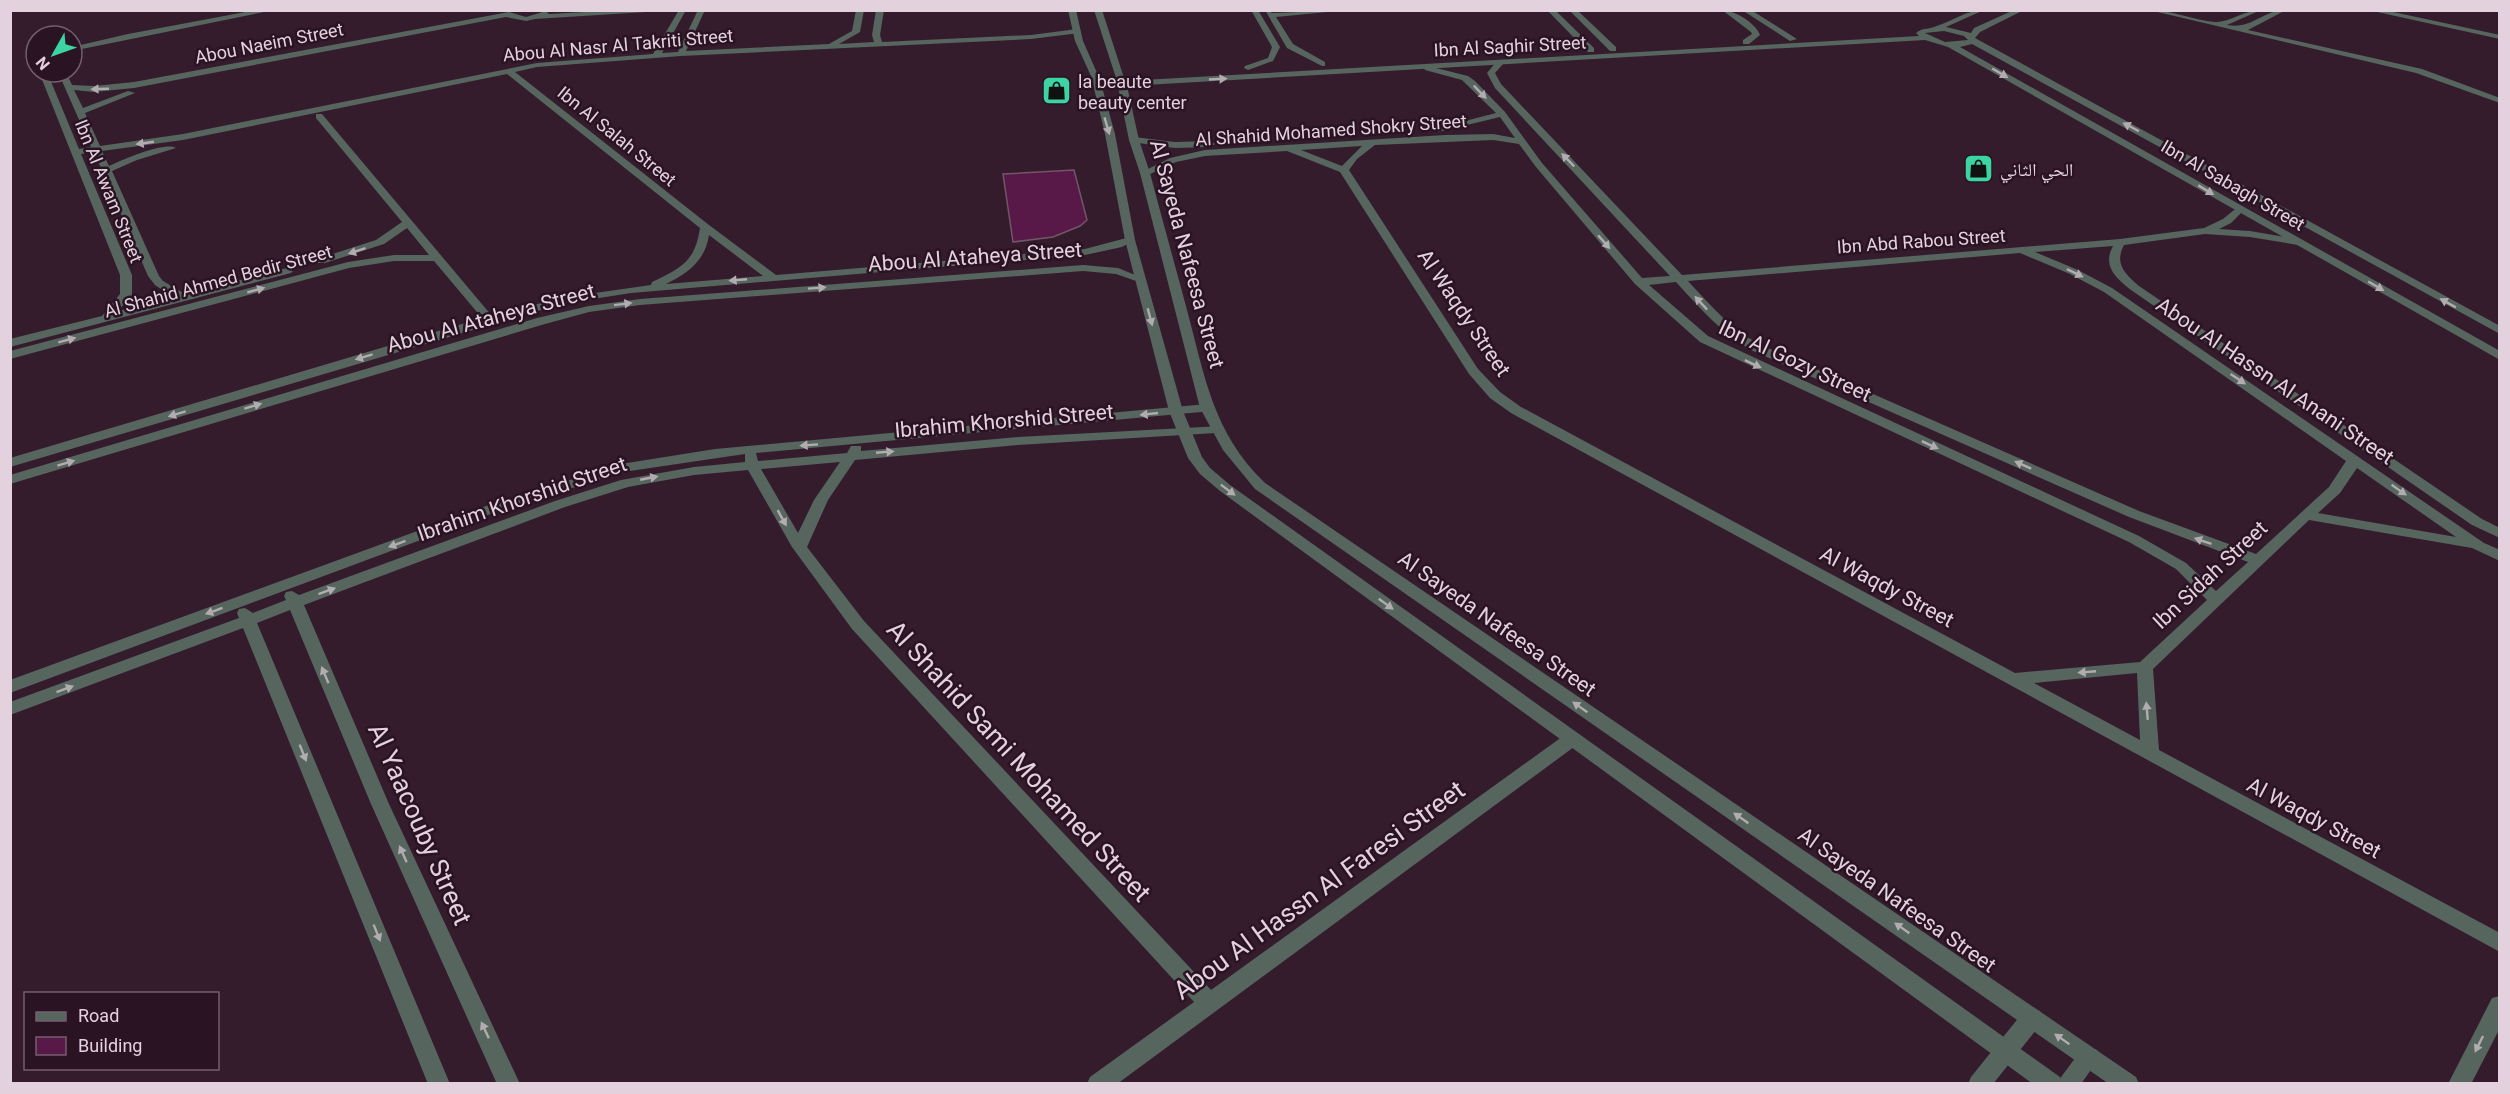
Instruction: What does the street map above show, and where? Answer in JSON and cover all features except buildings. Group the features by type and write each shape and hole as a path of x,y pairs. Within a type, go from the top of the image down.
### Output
{"street":[{"path":"84,41 247,12 271,10"},
{"path":"537,17 544,14 546,10"},
{"path":"514,14 537,17 675,10"},
{"path":"656,56 683,10"},
{"path":"681,54 702,10"},
{"path":"828,47 856,32 860,10"},
{"path":"879,44 876,35 880,10"},
{"path":"1072,10 1078,36 1095,81 1110,134 1139,279 1176,411 1195,458 1205,471 1225,488 1572,739 2052,1083"},
{"name":"Al Sayeda Nafeesa Street","path":"1098,10 1121,79 1134,140 1145,173 1207,408 1216,429 1244,471 1260,486 2128,1083"},
{"path":"1248,68 1271,60 1276,53 1276,47 1254,10"},
{"path":"1322,64 1290,46 1270,13 1345,10"},
{"path":"1550,10 1592,50"},
{"path":"1572,10 1612,49"},
{"path":"1725,10 1755,31 1756,35 1746,42"},
{"path":"1745,10 1793,39"},
{"path":"1924,35 1981,10"},
{"path":"1924,35 1949,44 1962,44 1972,39 1977,30 2021,10"},
{"path":"2152,10 2223,24 2419,71 2499,101"},
{"path":"2173,10 2223,24 2258,10"},
{"path":"2244,29 2283,10"},
{"path":"2373,11 2499,37"},
{"path":"84,46 247,12"},
{"name":"Abou Naeim Street","path":"69,87 94,89 134,86 514,14"},
{"name":"Abou Naeim Street","path":"80,112 111,99 150,89 514,14"},
{"name":"Ibn Al Sabagh Street","path":"1936,28 1953,30 1972,39 2499,331"},
{"path":"2244,29 2413,64 2454,75 2499,93"},
{"name":"Ibn Al Saghir Street","path":"1121,79 1428,68 1924,35"},
{"name":"Ibn Al Saghir Street","path":"1095,81 1248,68 1793,39 1924,35"},
{"name":"Abou Al Nasr Al Takriti Street","path":"76,152 183,137 560,63 681,54 1078,36"},
{"name":"Abou Al Nasr Al Takriti Street","path":"106,170 150,153 512,72 1078,36"},
{"name":"Ibn Al Sabagh Street","path":"1949,44 2130,144 2239,209 2499,356"},
{"path":"1276,47 1290,46"},
{"name":"Ibn Al Gozy Street","path":"1500,63 1491,73 1494,82 1678,278 1737,337 1755,347 2134,514 2258,560"},
{"name":"Ibn Al Gozy Street","path":"1428,68 1465,78 1502,114 1562,194 1639,282 1685,325 1720,349 2134,539 2181,566 2216,600"},
{"name":"Ibn Al Salah Street","path":"512,72 705,227 773,278"},
{"name":"Ibn Al Awam Street","path":"48,84 128,282 126,296 106,318"},
{"name":"Ibn Al Awam Street","path":"68,84 154,276 159,283 183,298"},
{"name":"Al Shahid Mohamed Shokry Street","path":"1134,140 1225,148 1288,148 1373,142 1443,134 1502,114"},
{"path":"319,116 489,320"},
{"name":"Al Shahid Mohamed Shokry Street","path":"1145,173 1187,156 1225,148 1443,134 1493,137 1522,142"},
{"path":"1288,148 1344,170 1358,153 1373,142"},
{"name":"Al Waqdy Street","path":"1344,170 1473,371 1495,395 1544,427 2499,943"},
{"name":"Ibn Abd Rabou Street","path":"2205,231 2226,221 2239,209"},
{"name":"Al Shahid Ahmed Bedir Street","path":"10,343 356,252 392,236 408,223"},
{"path":"647,288 671,276 696,259 703,244 705,227"},
{"name":"Ibn Abd Rabou Street","path":"1639,282 2120,242 2205,231 2250,234 2298,242"},
{"name":"Abou Al Ataheya Street","path":"10,464 489,320 560,301 647,288 1085,252 1130,240"},
{"name":"Abou Al Hassn Al Anani Street","path":"2120,242 2113,253 2114,267 2121,277 2135,288 2477,522 2499,534"},
{"name":"Abou Al Hassn Al Anani Street","path":"2021,250 2074,272 2108,290 2479,546 2499,556"},
{"name":"Al Shahid Ahmed Bedir Street","path":"10,354 348,265 394,258 437,258"},
{"name":"Abou Al Ataheya Street","path":"10,480 393,364 589,309 640,302 1083,268 1118,271 1139,279"},
{"name":"Ibrahim Khorshid Street","path":"10,687 511,502 621,468 661,460 751,449 861,441 1207,408"},
{"name":"Ibrahim Khorshid Street","path":"10,709 568,501 626,483 678,473 853,454 1183,429 1216,429"},
{"path":"799,547 821,500 861,441"},
{"name":"Al Shahid Sami Mohamed Street","path":"751,449 752,465 799,547 858,625 1209,1003"},
{"name":"Ibn Sidah Street","path":"2145,667 2306,515 2334,492 2346,476 2354,458"},
{"path":"621,468 626,483"},
{"path":"2306,515 2407,531 2479,546"},
{"name":"Al Yaacouby Street","path":"287,584 380,804 509,1083"},
{"path":"240,602 439,1083"},
{"path":"2011,679 2145,667 2150,754"},
{"name":"Abou Al Hassn Al Faresi Street","path":"1098,1083 1572,739"},
{"path":"2459,1083 2499,1005"},
{"path":"1980,1083 2032,1018"},
{"path":"2067,1083 2089,1057"}],"place":[{"name":"la beaute beauty center","path":"1057,91"},
{"name":"الحي الثاني","path":"1979,169"}]}
